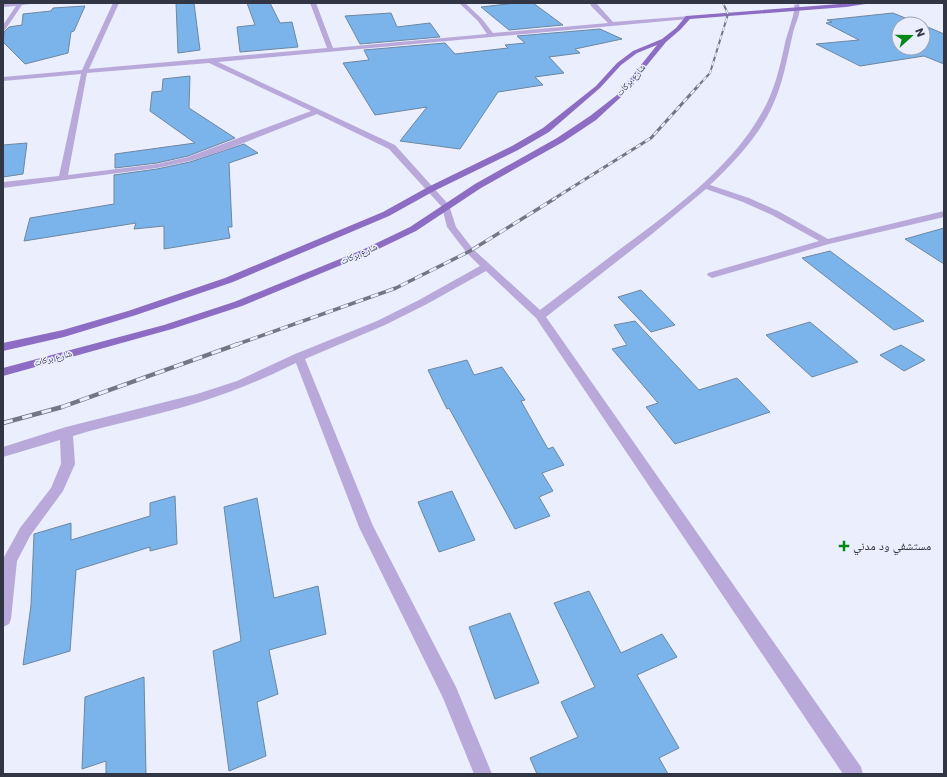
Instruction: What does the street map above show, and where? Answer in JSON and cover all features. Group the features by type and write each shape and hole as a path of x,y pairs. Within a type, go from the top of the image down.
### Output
{"main road":[{"path":"797,8 820,3"},
{"path":"688,17 869,3"},
{"name":"شارع بركات","path":"3,372 168,327 238,304 365,252 413,229 478,186 560,140 593,118 619,96 664,41 678,29 688,17"},
{"name":"شارع بركات","path":"3,348 64,333 132,313 229,280 386,214 431,189 515,148 546,130 598,87 619,64 634,52 664,41"}],"street":[{"path":"3,5 36,3"},
{"path":"63,177 84,72 116,3"},
{"path":"313,3 331,50"},
{"path":"462,3 480,20 491,35"},
{"path":"593,3 597,10 612,24"},
{"path":"3,29 20,4"},
{"path":"540,316 672,215 705,186 750,137 765,114 774,95 787,49 791,23 797,8"},
{"path":"3,80 688,17"},
{"path":"211,61 392,147 431,189 446,207 452,226 470,251 485,267 540,316 854,774"},
{"path":"3,185 156,166 190,159 318,111"},
{"path":"705,186 746,200 775,213 827,242"},
{"path":"712,275 827,242 944,214"},
{"path":"3,452 66,432 221,392 299,357 381,323 423,302 485,267"},
{"path":"299,357 366,527 450,693 483,774"},
{"path":"3,619 10,560 24,532 56,491 68,464 66,432"}],"building":[{"path":"176,3 194,3 200,50 178,53"},
{"path":"247,3 270,3 280,23 292,22 298,47 240,52 237,27 255,25"},
{"path":"516,3 533,3 563,25 509,30 481,7"},
{"path":"85,6 74,31 71,32 68,53 25,64 3,42 4,32 9,27 22,25 23,14 51,11 53,8"},
{"path":"391,13 397,27 430,23 440,37 360,44 345,16"},
{"path":"893,13 900,16 891,16 891,56 924,56 860,66 816,44 859,40 826,23 832,22 827,20"},
{"path":"931,28 944,34 944,64 924,56 931,56"},
{"path":"600,29 622,39 575,49 580,53 549,57 564,73 535,77 543,85 498,92 460,149 400,141 427,107 375,115 343,63 369,60 364,50 445,43 455,54 508,48 505,45 525,43 517,36"},
{"path":"190,76 189,108 235,138 188,156 157,163 115,168 115,154 195,143 150,111 152,92 162,91 163,79"},
{"path":"27,143 23,174 3,177 3,145"},
{"path":"244,144 258,153 229,163 232,227 228,227 230,238 164,249 164,226 134,229 136,223 24,241 30,218 114,204 114,175 157,169 190,162"},
{"path":"944,228 944,264 905,239"},
{"path":"830,251 924,321 894,330 802,258"},
{"path":"641,290 675,325 651,332 618,297"},
{"path":"635,321 699,390 737,378 770,412 675,444 646,407 658,403 612,349 627,345 614,325"},
{"path":"810,322 858,362 812,377 766,335"},
{"path":"901,345 925,360 904,371 880,355"},
{"path":"467,360 474,375 502,367 525,400 521,401 548,449 553,447 564,465 542,473 553,491 539,497 550,516 515,529 449,408 447,409 428,370"},
{"path":"452,491 475,540 439,552 418,502"},
{"path":"175,496 177,544 150,551 150,547 76,570 70,651 23,665 31,605 34,534 71,523 71,540 150,516 150,503"},
{"path":"257,498 274,598 318,586 326,634 269,650 278,694 257,702 266,756 229,771 213,651 241,641 224,507"},
{"path":"589,591 621,653 662,634 677,657 637,675 679,748 659,758 668,774 537,774 530,758 578,737 561,702 595,687 554,603"},
{"path":"510,613 539,683 495,699 469,627"},
{"path":"144,677 146,774 106,774 106,761 82,769 85,697"}],"railway":[{"path":"697,87 710,73 728,14 723,3"},
{"path":"552,200 651,138 698,86"},
{"path":"235,345 396,288 470,251 554,199"},
{"path":"3,423 62,407 238,344"}],"place":[{"name":"مستشفي ود مدني","path":"844,546"}]}
